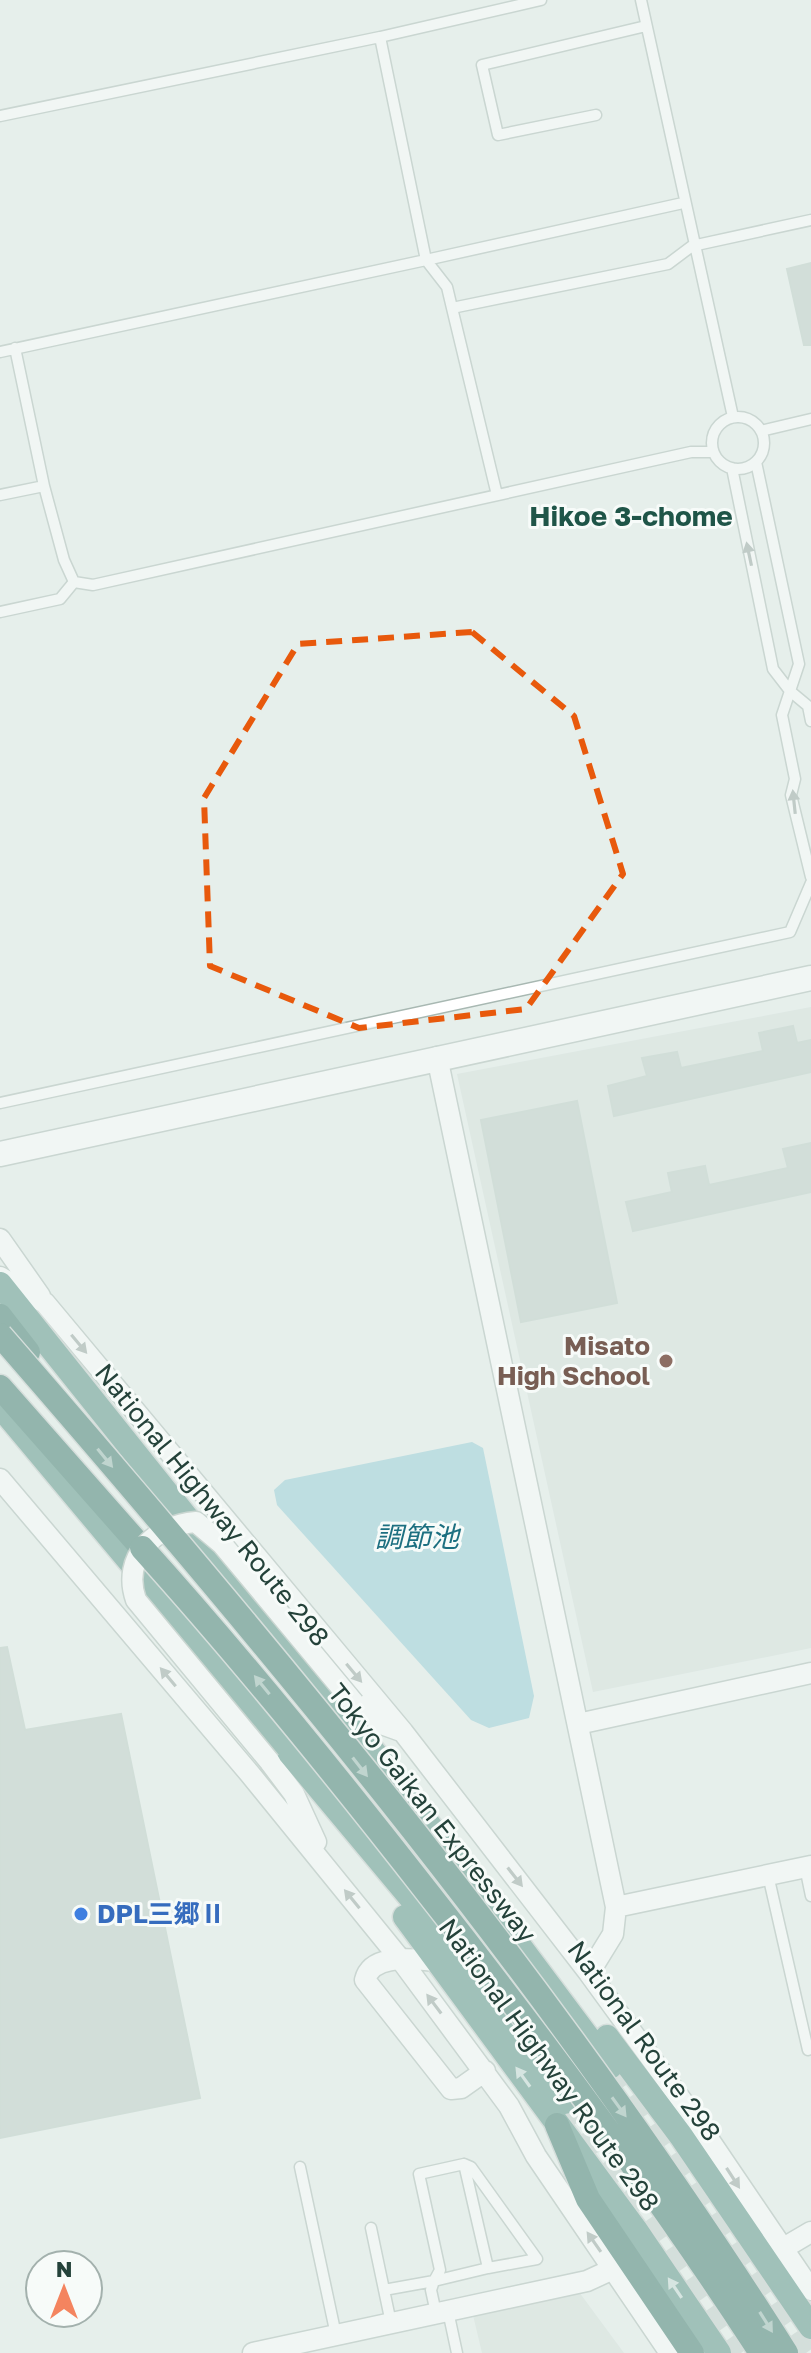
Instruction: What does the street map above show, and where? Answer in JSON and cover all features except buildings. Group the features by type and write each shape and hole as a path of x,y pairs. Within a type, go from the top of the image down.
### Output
{"highway":[{"name":"National Highway Route 298","path":"0,1284 385,1766 610,2067"},
{"path":"0,1316 79,1426"},
{"name":"Tokyo Gaikan Expressway","path":"0,1335 318,1713 515,1962 629,2120 786,2353"},
{"name":"Tokyo Gaikan Expressway","path":"0,1387 219,1633 346,1788 611,2134 761,2353"},
{"name":"National Highway Route 298","path":"0,1406 455,1954 719,2353"},
{"name":"National Route 298","path":"385,1766 449,1829 687,2126 811,2327"},
{"name":"National Highway Route 298","path":"336,1808 371,1873 561,2114"},
{"path":"561,2114 588,2199 692,2353"}],"street":[{"path":"0,1154 811,978"},
{"path":"437,1057 616,1907 613,1934 589,1973"},
{"path":"0,1239 45,1303 403,1732 589,1973 687,2126 811,2290"},
{"path":"0,1277 45,1303"},
{"path":"0,1479 401,1960 509,2106 536,2156 670,2353"},
{"path":"330,1872 294,1794 136,1600 131,1571 139,1553 172,1524 196,1522 222,1544 354,1703 376,1722 403,1732"},
{"path":"578,1724 811,1673"},
{"path":"616,1907 808,1867"},
{"path":"438,1961 380,1962 367,1972 365,1980 451,2089 461,2088 485,2071"},
{"path":"782,2249 811,2232"},
{"path":"253,2353 282,2350 336,2335 587,2281 613,2269"}],"lane":[{"path":"0,116 380,37 541,0"},
{"path":"641,0 692,246 733,417"},
{"path":"596,115 498,135 482,65 646,26"},
{"path":"380,37 426,260 447,287 497,495"},
{"path":"0,352 683,203"},
{"path":"452,308 668,264 692,246 811,220"},
{"path":"15,348 44,486 64,560 74,582"},
{"path":"74,582 93,585 691,452 713,452 732,468 741,469 756,462 764,447 761,431 749,419 733,417 715,430 713,452"},
{"path":"761,431 811,419"},
{"path":"0,1103 790,932 811,880 791,795 795,779 782,715 799,664 756,462"},
{"path":"732,468 773,669 790,691 808,706 811,721"},
{"path":"0,495 44,486"},
{"path":"0,612 60,599 74,582"},
{"path":"808,1867 811,1896"},
{"path":"768,1875 808,2050"},
{"path":"464,2164 488,2268"},
{"path":"384,2290 434,2281 537,2259 471,2167 464,2164 419,2174 440,2270 434,2281 431,2290 457,2353"},
{"path":"300,2167 336,2335"},
{"path":"371,2228 391,2323"}],"highlighted area":[{"path":"472,632 574,716 623,874 526,1009 359,1028 210,966 204,798 298,644"}],"shaded area":[{"name":"Misato High School","path":"811,1007 811,1648 593,1692 457,1074"},
{"path":"579,2292 624,2353 482,2353 473,2315"}],"water":[{"name":"調節池","path":"472,1442 483,1448 534,1696 529,1718 489,1728 471,1720 277,1505 274,1490 285,1480"}],"tunnel":[{"path":"610,2067 806,2353"},
{"path":"565,2102 741,2353"}],"place":[{"name":"Misato High School","path":"666,1361"},
{"name":"DPL三郷Ⅱ","path":"81,1914"}],"district":[{"name":"Hikoe 3-chome","path":"631,516"}]}
